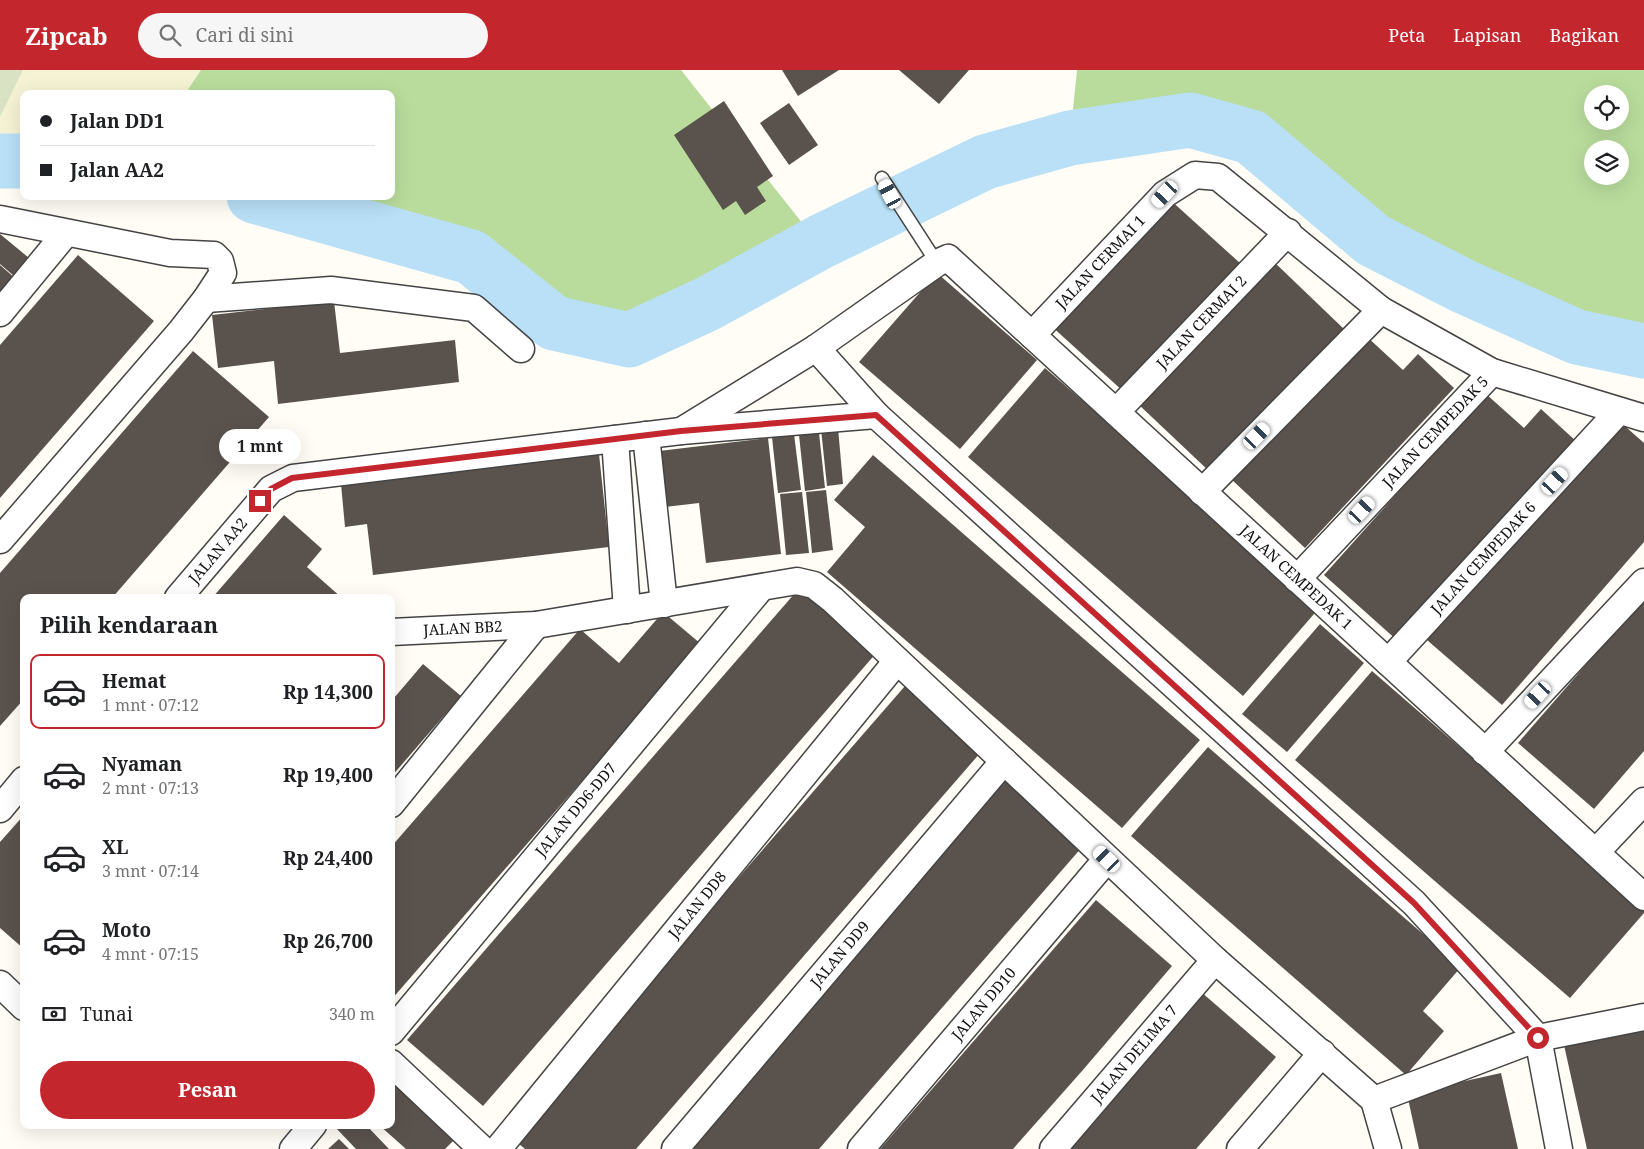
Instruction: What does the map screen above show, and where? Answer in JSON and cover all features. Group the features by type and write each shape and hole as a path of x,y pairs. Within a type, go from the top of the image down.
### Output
{"street":[{"name":"JALAN CERMAI 1","path":"1032,335 1165,194 1195,175 1218,177 1288,232"},
{"path":"0,219 170,253 214,255 220,261 224,273 206,299 0,540"},
{"path":"1288,232 1381,310 1492,372 1644,418"},
{"name":"JALAN CERMAI 2","path":"1116,412 1288,232"},
{"path":"0,313 66,233"},
{"path":"681,431 816,348 936,256"},
{"name":"JALAN CEMPEDAK 1","path":"936,256 1032,335 1644,897"},
{"path":"206,299 331,290 474,308 521,349"},
{"path":"1202,492 1381,310"},
{"path":"816,348 876,415 1414,903 1538,1038 1559,1149"},
{"name":"JALAN CEMPEDAK 5","path":"1297,579 1492,372"},
{"name":"JALAN CEMPEDAK 6","path":"1388,662 1619,411"},
{"name":"JALAN AA2","path":"181,594 271,489 292,478 681,431 876,415"},
{"path":"646,435 664,604"},
{"path":"615,439 627,610"},
{"name":"JALAN BB2","path":"395,632 536,626 760,589 797,581 814,585 833,600 1004,760 1214,960 1374,1100"},
{"path":"1485,752 1644,582"},
{"name":"JALAN DD6-DD7","path":"395,1027 760,589"},
{"path":"395,799 536,626"},
{"name":"JALAN DD8","path":"482,1148 897,661"},
{"name":"JALAN DD9","path":"675,1149 1004,760"},
{"path":"0,809 20,785"},
{"path":"1596,852 1644,800"},
{"name":"JALAN DD10","path":"861,1149 1107,859"},
{"name":"JALAN DELIMA 7","path":"1053,1149 1214,960"},
{"path":"0,984 20,1003"},
{"path":"1388,1149 1374,1100 1538,1038 1644,1017"},
{"path":"1240,1149 1322,1053"},
{"path":"395,1067 482,1148"},
{"path":"293,1149 310,1129"}],"lane":[{"path":"882,178 890,194 936,256"}],"shaded area":[{"path":"23,70 201,70 188,90 20,90 20,161 0,161 0,117"}],"green space":[{"path":"0,70 23,70 0,117"},
{"path":"201,70 681,70 819,244 629,340 554,323 471,257 268,200 395,200 395,90 188,90"},
{"path":"1077,70 1644,70 1644,353 1577,337 1478,293 1373,240 1251,137 1190,120 1070,138"}],"building":[{"path":"782,70 839,70 798,96"},
{"path":"899,70 969,70 939,104"},
{"path":"724,101 773,176 757,187 766,201 745,215 736,201 723,210 674,135"},
{"path":"789,103 818,145 789,165 760,123"},
{"path":"1167,197 1241,264 1124,392 1049,324"},
{"path":"0,234 29,258 14,276 0,264"},
{"path":"78,255 154,321 0,498 0,345"},
{"path":"1272,260 1345,330 1210,472 1137,403"},
{"path":"0,265 16,279 0,297"},
{"path":"937,273 1037,360 960,449 859,362"},
{"path":"334,301 340,353 455,340 459,382 278,404 274,361 218,368 212,315"},
{"path":"1365,335 1403,370 1418,354 1454,388 1305,548 1231,479"},
{"path":"193,351 269,417 115,594 20,594 20,704 0,726 0,573"},
{"path":"1045,368 1320,607 1243,696 968,457"},
{"path":"1486,394 1524,428 1541,409 1577,442 1399,642 1324,575"},
{"path":"1618,420 1644,443 1644,542 1502,705 1427,640"},
{"path":"838,428 843,484 827,486 821,429"},
{"path":"819,433 825,488 805,491 799,435"},
{"path":"794,434 801,490 778,493 772,437"},
{"path":"768,438 781,554 706,563 699,503 665,507 659,451"},
{"path":"599,454 609,547 373,575 367,524 345,527 341,484"},
{"path":"873,455 1200,740 1122,828 827,572 865,527 834,500"},
{"path":"826,490 833,550 812,553 806,492"},
{"path":"802,492 809,553 786,555 780,494"},
{"path":"284,515 322,549 307,567 337,594 215,594"},
{"path":"802,585 878,651 483,1106 407,1040"},
{"path":"1644,598 1644,751 1594,809 1518,743"},
{"path":"663,612 701,644 395,995 395,842 580,629 619,663"},
{"path":"1320,624 1364,663 1287,752 1242,714"},
{"path":"423,664 461,696 395,772 395,697"},
{"path":"1372,671 1644,907 1644,913 1570,998 1295,760"},
{"path":"905,686 981,752 636,1149 525,1149 512,1138"},
{"path":"1208,747 1461,967 1423,1011 1444,1031 1406,1075 1131,836"},
{"path":"1007,779 1083,846 819,1149 685,1149"},
{"path":"20,820 20,946 0,928 0,842"},
{"path":"1096,900 1172,966 1082,1071 1013,1149 880,1149"},
{"path":"1200,991 1276,1057 1196,1149 1063,1149"},
{"path":"1644,1026 1644,1149 1587,1149 1564,1045"},
{"path":"1501,1073 1518,1149 1419,1149 1407,1094"},
{"path":"395,1084 456,1138 445,1149 406,1149 384,1129 395,1129"},
{"path":"337,1129 370,1129 389,1149 356,1149"},
{"path":"339,1139 349,1149 328,1149"}],"waterway":[{"path":"268,200 471,257 554,323 629,340 707,304 822,241 985,162 1070,138 1190,120 1251,137 1373,240 1465,287 1577,337 1644,351"},
{"path":"0,161 20,161"}],"route":[{"path":"260,501 271,489 292,478 681,431 876,415 1414,903 1538,1038"}]}
